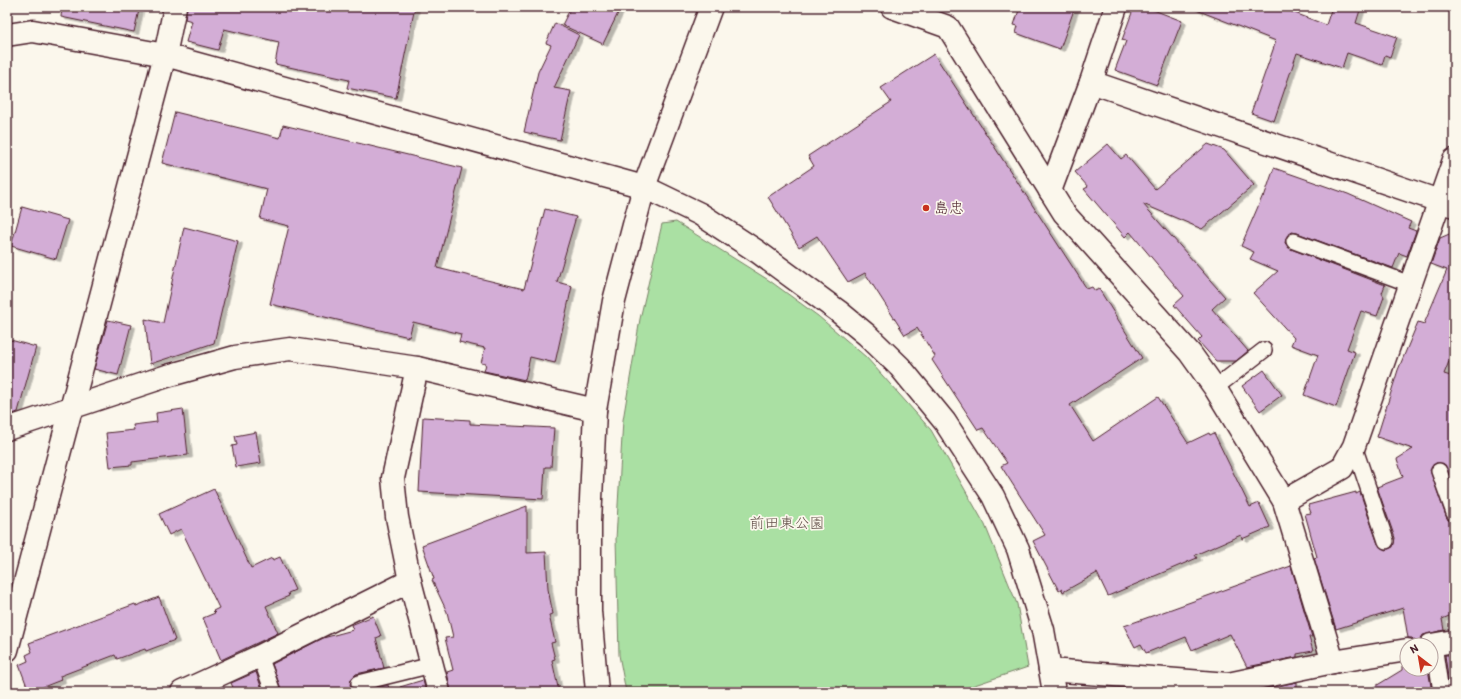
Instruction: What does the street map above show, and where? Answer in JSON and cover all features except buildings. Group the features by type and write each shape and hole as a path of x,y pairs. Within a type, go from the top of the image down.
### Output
{"street":[{"path":"8,645 165,55 175,7"},
{"path":"597,692 590,604 590,522 595,410 614,301 644,187 711,7"},
{"path":"892,7 948,27 1064,213 1190,353 1215,388 1284,501 1333,662"},
{"path":"1050,191 1091,82 1116,7"},
{"path":"7,35 33,31 165,55 644,187 700,214 758,252 838,311 867,335 900,367 945,422 993,496 1018,549 1043,630 1054,692"},
{"path":"1091,82 1446,203"},
{"path":"1284,501 1342,468 1354,446 1410,284 1446,203 1454,160"},
{"path":"7,429 71,407 236,357 290,349 417,368 595,410"},
{"path":"417,368 394,478 397,517 410,581 439,692"},
{"path":"182,692 260,656 410,581"},
{"path":"1050,670 1228,684 1333,662 1399,651"}],"lane":[{"path":"1294,241 1410,284"},
{"path":"1215,388 1264,350"},
{"path":"1354,446 1386,541"},
{"path":"1439,471 1454,513"},
{"path":"1440,644 1441,692"},
{"path":"260,656 273,692"},
{"path":"359,683 432,665"}],"green space":[{"name":"前田東公園","path":"676,222 770,281 818,316 866,357 931,430 985,525 1017,604 1028,667 954,692 626,692 619,655 616,539 623,420 640,319 662,224"}],"place":[{"name":"島忠","path":"926,208"}]}
